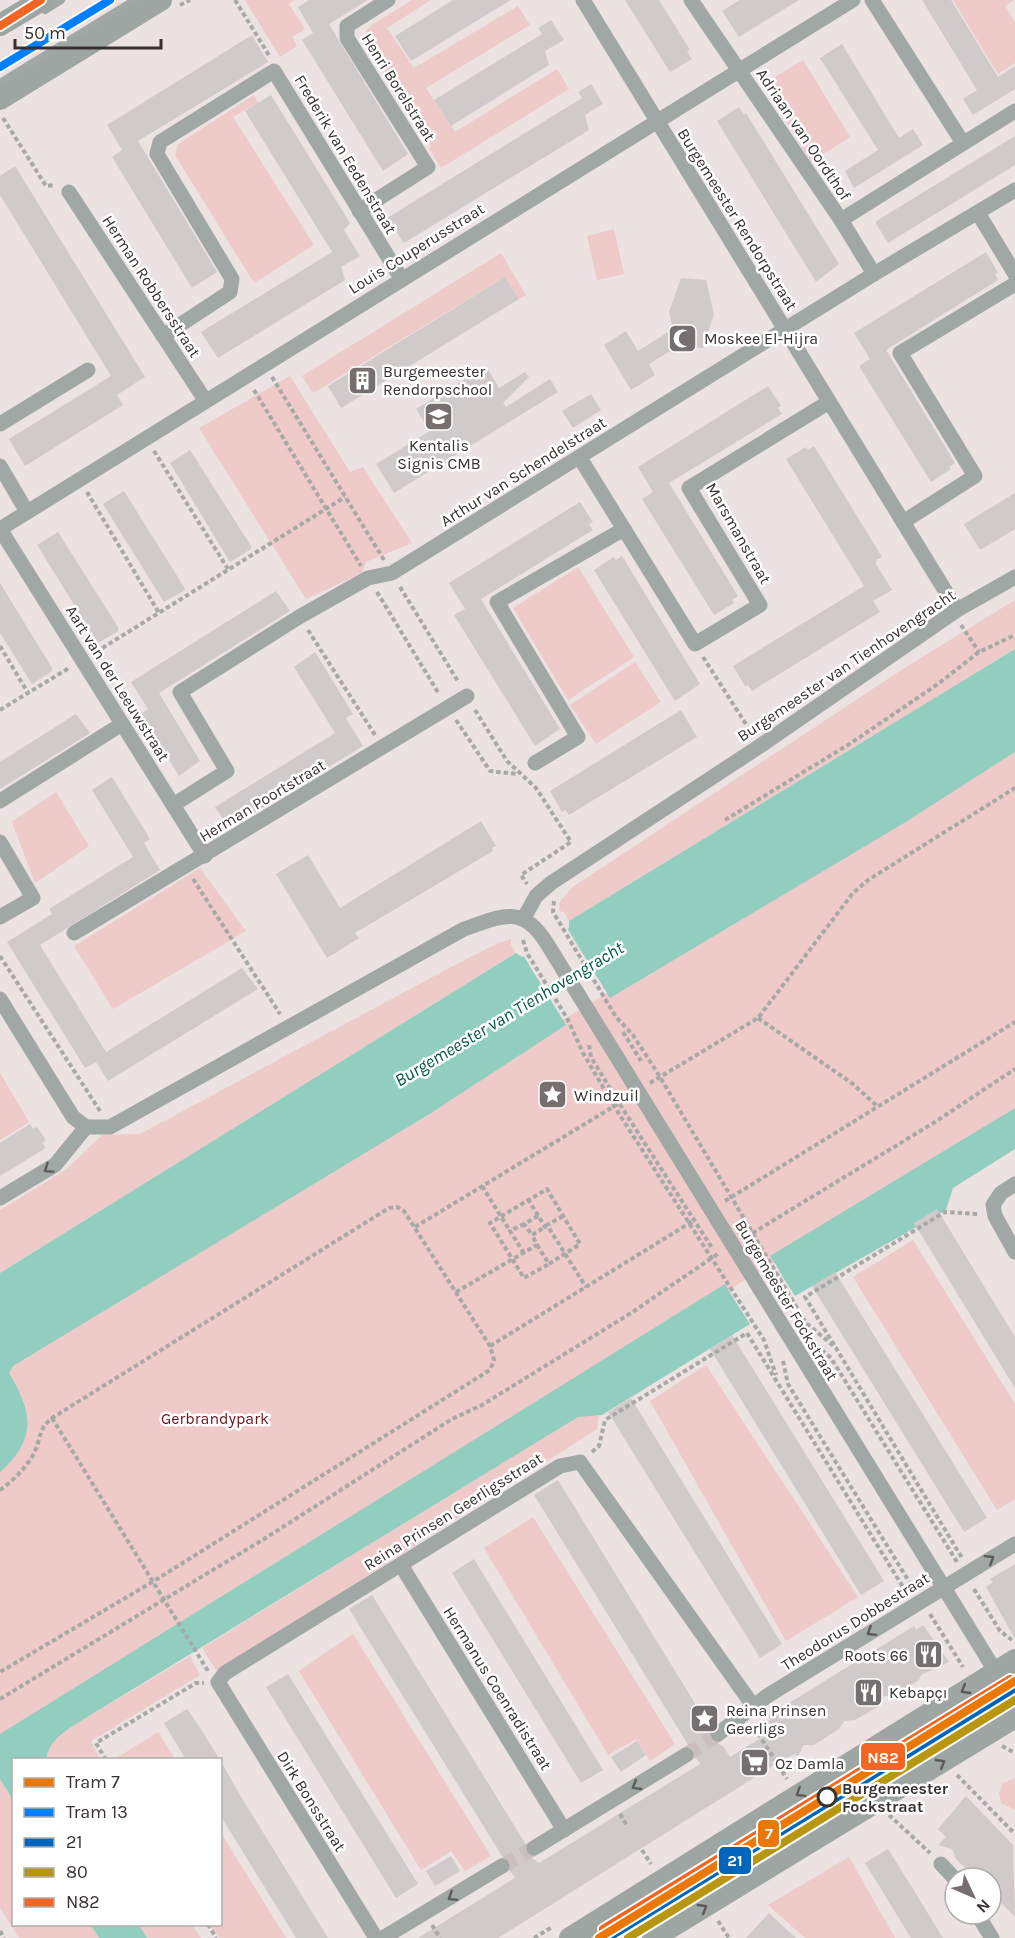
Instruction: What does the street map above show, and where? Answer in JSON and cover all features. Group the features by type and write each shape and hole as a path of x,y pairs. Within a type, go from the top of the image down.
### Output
{"main road":[{"path":"1,107 161,0"},
{"path":"0,25 41,6"},
{"path":"570,1938 1015,1660"},
{"path":"653,1938 1015,1717"}],"street":[{"name":"Henri Borelstraat","path":"359,211 428,167 348,38 347,26 388,0"},
{"name":"Burgemeester Rendorpstraat","path":"583,0 959,617"},
{"name":"Louis Couperusstraat","path":"0,529 738,69 853,0"},
{"path":"872,0 963,143"},
{"name":"Adriaan van Oordthof","path":"695,1 738,69 841,220 874,274"},
{"name":"Frederik van Eedenstraat","path":"163,336 230,292 232,279 157,154 160,142 274,71 401,278"},
{"name":"Adriaan van Oordthof","path":"841,220 1015,111"},
{"name":"Arthur van Schendelstraat","path":"172,805 227,771 180,692 299,617 368,578 392,573 874,274 1015,190"},
{"name":"Herman Robbersstraat","path":"69,192 205,400"},
{"path":"978,213 1015,274"},
{"path":"903,522 975,476 900,353 1015,284"},
{"path":"0,424 88,370"},
{"name":"Marsmanstraat","path":"695,644 760,605 689,488 829,402"},
{"path":"580,458 695,644"},
{"path":"0,466 27,512"},
{"name":"Aart van der Leeuwstraat","path":"0,529 205,855"},
{"path":"535,763 578,737 497,602 624,529"},
{"name":"Burgemeester van Tienhovengracht","path":"524,918 536,896 551,883 959,617 1015,577"},
{"name":"Herman Poortstraat","path":"74,933 467,696"},
{"path":"0,801 122,724"},
{"path":"0,842 33,898 0,917"},
{"path":"0,999 73,1117 86,1127 110,1127 464,929 502,917 514,915 524,918"},
{"name":"Burgemeester Fockstraat","path":"524,918 538,930 546,942 942,1589 995,1672 1013,1694"},
{"path":"0,1198 55,1165 86,1127"},
{"path":"1015,1184 995,1200 995,1216 1015,1252"},
{"name":"Reina Prinsen Geerligsstraat","path":"218,1682 225,1672 560,1466 580,1462 750,1711"},
{"name":"Theodorus Dobbestraat","path":"718,1734 917,1603 1015,1544"},
{"name":"Hermanus Coenradistraat","path":"401,1565 564,1830"},
{"name":"Dirk Bonsstraat","path":"218,1682 376,1938"},
{"path":"534,1848 686,1755"},
{"path":"383,1938 502,1866"}],"lane":[{"path":"41,6 61,0"},
{"path":"0,83 135,0"},
{"path":"608,1938 1013,1694"}],"path":[{"path":"235,0 273,63 274,71"},
{"path":"1,107 46,186 59,185 69,192"},
{"path":"146,438 228,570"},
{"path":"79,479 159,613"},
{"path":"0,710 345,497"},
{"path":"299,617 383,748"},
{"path":"959,617 979,652"},
{"path":"725,820 851,743 938,684 979,652 1015,635"},
{"path":"695,644 760,746"},
{"path":"0,646 28,693"},
{"path":"518,774 536,788 571,842"},
{"path":"415,1227 758,1018 853,893 868,880 1015,788"},
{"path":"186,867 288,1028"},
{"name":"Burgemeester Fockstraat","path":"563,931 603,996 660,1077 806,1323 836,1348"},
{"path":"527,953 567,1018 583,1053 722,1262"},
{"path":"0,956 110,1127"},
{"path":"758,1018 853,1084 878,1107"},
{"path":"490,1346 1015,1022"},
{"path":"588,1041 591,1057 616,1104 688,1225 742,1301 764,1340 778,1381"},
{"path":"748,1235 935,1122 1015,1069"},
{"path":"482,1186 524,1253"},
{"path":"547,1189 580,1244 566,1255 524,1278 490,1223 528,1199 547,1189"},
{"path":"528,1199 586,1287"},
{"path":"0,1490 13,1481 35,1452 41,1427 52,1418 388,1208 397,1207 404,1211 490,1346 494,1360 490,1370 154,1581 0,1672"},
{"path":"958,1213 945,1212 805,1298 967,1573"},
{"path":"510,1231 538,1216"},
{"path":"532,1235 563,1216"},
{"path":"524,1224 549,1264"},
{"path":"456,1292 537,1245"},
{"path":"0,1699 264,1539 452,1419 482,1405 631,1313 717,1254"},
{"name":"Burgemeester Fockstraat","path":"791,1310 802,1329"},
{"path":"603,1435 605,1420 747,1333 917,1603"},
{"name":"Burgemeester Fockstraat","path":"808,1339 831,1358 967,1573 1000,1631 1015,1642"},
{"name":"Burgemeester Fockstraat","path":"781,1355 788,1384 917,1603 963,1667"},
{"path":"52,1418 204,1666"},
{"path":"105,1758 96,1743 196,1683 218,1682"},
{"path":"750,1711 787,1780"},
{"path":"956,1775 1015,1834"},
{"path":"889,1815 941,1864"},
{"path":"642,1850 651,1865"},
{"path":"718,1920 729,1938"},
{"path":"0,1931 4,1938"}],"green space":[{"path":"245,0 295,0 289,4 305,29 292,37 297,46 280,57"},
{"path":"412,0 431,0 387,28 414,68 518,6 530,25 426,88 455,132 557,69 569,89 441,168 429,149 431,146 366,39 366,30 370,26"},
{"path":"953,0 1014,0 1005,6 1015,22 1015,63 998,74"},
{"path":"803,60 850,137 811,162 763,84"},
{"path":"254,95 258,103 233,117 314,245 254,283 175,155 178,144"},
{"path":"614,229 624,274 597,280 587,236"},
{"path":"501,253 526,295 519,299 505,277 313,393 302,376"},
{"path":"290,376 350,472 363,467 412,543 366,562 362,573 306,599 199,428"},
{"path":"578,567 634,657 568,700 513,608"},
{"path":"1015,600 1015,649 569,921 564,912 559,911 560,901 574,886 906,667"},
{"path":"635,662 661,702 596,744 570,705"},
{"name":"Gerbrandypark","path":"1015,731 1015,1119 737,1285 420,1487 0,1742 0,1356"},
{"path":"56,792 89,846 35,883 12,822"},
{"path":"200,868 246,931 113,1009 74,946"},
{"path":"511,939 511,945 516,953 0,1273 0,1210 67,1169 102,1135 140,1134 453,966 498,943"},
{"path":"0,1073 29,1122 0,1140"},
{"path":"913,1240 1015,1404 1015,1499 997,1510 853,1277"},
{"path":"706,1365 858,1597 786,1641 650,1401"},
{"path":"578,1416 599,1416 597,1429 217,1672 202,1648"},
{"path":"533,1517 675,1744 650,1761 636,1739 608,1755 484,1548"},
{"path":"353,1634 491,1856 465,1871 451,1851 421,1870 299,1671"},
{"path":"190,1656 200,1675 91,1741 100,1758 46,1758 52,1744 71,1727"},
{"path":"158,1732 174,1758 117,1758"},
{"path":"1015,1778 1015,1810 1001,1803 999,1793 1003,1783"},
{"path":"0,1779 12,1798 12,1926 92,1926 99,1938 19,1938 0,1908"},
{"path":"222,1835 286,1938 219,1938 211,1926 222,1926"},
{"path":"849,1857 895,1938 805,1938 768,1905"},
{"path":"140,1926 193,1926 201,1938 147,1938"}],"water":[{"path":"1015,649 1015,752 904,823 610,998 606,993 563,1019 566,1025 431,1113 13,1366 9,1373 23,1401 27,1425 20,1448 0,1472 0,1273 516,953 522,957 569,928 569,921"},
{"path":"1015,1108 1015,1149 953,1188 946,1210 795,1296 784,1279 779,1278 740,1302 739,1307 750,1324 602,1415 578,1417 71,1727 52,1744 46,1758 12,1758 12,1798 0,1779 0,1734 725,1284 729,1291 734,1293 773,1268 775,1264 770,1256"},
{"path":"92,1926 140,1926 147,1938 99,1938"}],"pier":[{"path":"567,928 607,993 563,1020 523,955"},
{"path":"775,1263 784,1279 779,1278 742,1301 739,1307 729,1291 734,1292 773,1268"}],"building":[{"path":"309,0 368,0 329,24 408,154 383,171 302,40 313,33 298,7"},
{"path":"453,0 511,0 411,61 395,36"},
{"path":"625,0 659,0 690,50 687,51 692,59 670,72"},
{"path":"740,0 799,0 739,37 722,11"},
{"path":"922,0 951,0 998,77 1015,66 1015,89 973,115 963,99 977,90"},
{"path":"551,20 564,40 545,51 549,65 451,126 434,100 542,34 538,28"},
{"path":"252,35 268,62 138,141 217,272 192,288 112,157 122,150 107,125"},
{"path":"842,44 899,138 913,129 923,145 854,188 845,171 878,150 820,58"},
{"path":"591,84 603,104 585,115 589,130 404,243 387,218 582,98 578,92"},
{"path":"271,95 350,223 344,230 360,256 341,267 345,280 218,358 201,332 332,252 245,111"},
{"path":"739,107 744,115 746,113 839,264 816,282 717,121"},
{"path":"1015,136 1015,165 888,243 875,222"},
{"path":"15,166 145,377 117,395 123,405 25,466 9,439 111,376 0,195 0,176"},
{"path":"986,252 998,273 995,274 998,280 886,350 955,463 949,467 951,469 931,482 859,366 870,359 854,333"},
{"path":"505,277 519,299 341,408 328,386"},
{"name":"Moskee El-Hijra","path":"681,278 706,280 714,314 703,348 677,347 649,364 655,375 631,390 604,345 626,331 638,351 673,329 669,312"},
{"path":"486,366 499,388 525,372 529,377 503,403 506,407 550,379 558,392 394,493 376,464 430,431 416,409"},
{"path":"768,386 781,406 778,408 782,414 669,483 738,596 732,600 734,603 714,615 642,499 653,492 638,467"},
{"path":"591,394 601,410 573,428 562,411"},
{"path":"814,446 882,557 876,560 876,564 892,590 873,601 880,612 752,691 748,685 745,686 733,666 864,586 786,459 806,447 808,450"},
{"path":"190,450 251,546 251,549 230,562 170,463"},
{"path":"124,491 184,587 185,590 164,602 103,504"},
{"path":"1015,493 1015,529 980,550 964,524"},
{"path":"580,502 593,522 589,524 593,530 481,599 560,729 535,746 454,615 465,609 449,583"},
{"path":"58,532 118,627 118,631 98,643 37,545"},
{"path":"622,556 700,684 675,701 594,570 614,557 616,560"},
{"path":"0,583 52,668 52,671 32,684 0,633"},
{"path":"276,591 290,611 159,693 200,761 179,776 141,714 148,709 131,682"},
{"path":"315,652 353,714 346,718 363,746 229,828 215,807 335,733 294,667"},
{"path":"681,710 697,737 569,815 565,810 562,812 550,791"},
{"path":"76,714 90,733 0,789 0,762"},
{"path":"112,777 150,839 144,843 160,870 40,945 106,1052 242,968 258,989 108,1081 96,1062 85,1068 7,942 52,914 49,909 133,857 92,790"},
{"path":"481,821 496,846 492,848 493,851 355,933 359,938 327,958 276,874 308,855 340,908"},
{"path":"30,1124 33,1129 37,1127 46,1140 42,1143 46,1148 0,1176 0,1143"},
{"path":"937,1209 1015,1337 1015,1388 914,1223"},
{"path":"835,1272 987,1518 964,1532 812,1286"},
{"path":"732,1335 884,1581 861,1595 710,1349"},
{"path":"631,1398 782,1644 760,1658 608,1412"},
{"path":"558,1480 710,1728 710,1739 723,1746 730,1757 769,1733 763,1724 771,1720 768,1716 914,1626 916,1630 923,1625 949,1662 921,1675 919,1680 894,1696 884,1696 878,1707 855,1720 844,1721 839,1729 814,1745 804,1745 798,1756 795,1754 784,1759 498,1938 418,1938 515,1878 510,1871 511,1861 502,1856 349,1609 372,1595 525,1843 526,1854 539,1863 700,1764 534,1495"},
{"path":"474,1559 603,1770 581,1783 452,1573"},
{"path":"1015,1564 1015,1639 986,1587 993,1582 990,1579"},
{"path":"288,1674 418,1884 396,1898 266,1687"},
{"path":"187,1709 219,1758 185,1758 164,1723"},
{"path":"637,1741 646,1755 621,1772 611,1757"},
{"path":"222,1763 328,1938 296,1938 222,1818"},
{"path":"966,1796 1013,1845 1015,1917 1003,1905 1003,1866 963,1866 956,1859 952,1849 938,1845 946,1837 938,1829"},
{"path":"888,1849 943,1938 911,1938 865,1863"},
{"path":"451,1856 460,1871 435,1886 426,1871"},
{"path":"769,1913 796,1938 746,1938"}],"tunnel":[{"path":"686,1755 718,1734"},
{"path":"502,1866 534,1848"}],"tram line":[{"name":"13","path":"0,67 110,0"},
{"name":"7","path":"599,1938 1015,1681"}],"transit line":[{"name":"N82","path":"0,26 41,0"},
{"name":"N82","path":"603,1929 1010,1679"},
{"name":"21","path":"608,1938 1015,1688"},
{"name":"80","path":"628,1938 1015,1700"}],"place":[{"name":"Moskee El-Hijra","path":"683,338"},
{"name":"Burgemeester Rendorpschool","path":"362,380"},
{"name":"Kentalis Signis CMB","path":"439,417"},
{"name":"Windzuil","path":"553,1095"},
{"name":"Roots 66","path":"929,1655"},
{"name":"Kebapçı","path":"868,1692"},
{"name":"Reina Prinsen Geerligs","path":"705,1719"},
{"name":"Oz Damla","path":"754,1763"},
{"name":"Burgemeester Fockstraat","path":"827,1797"}]}
